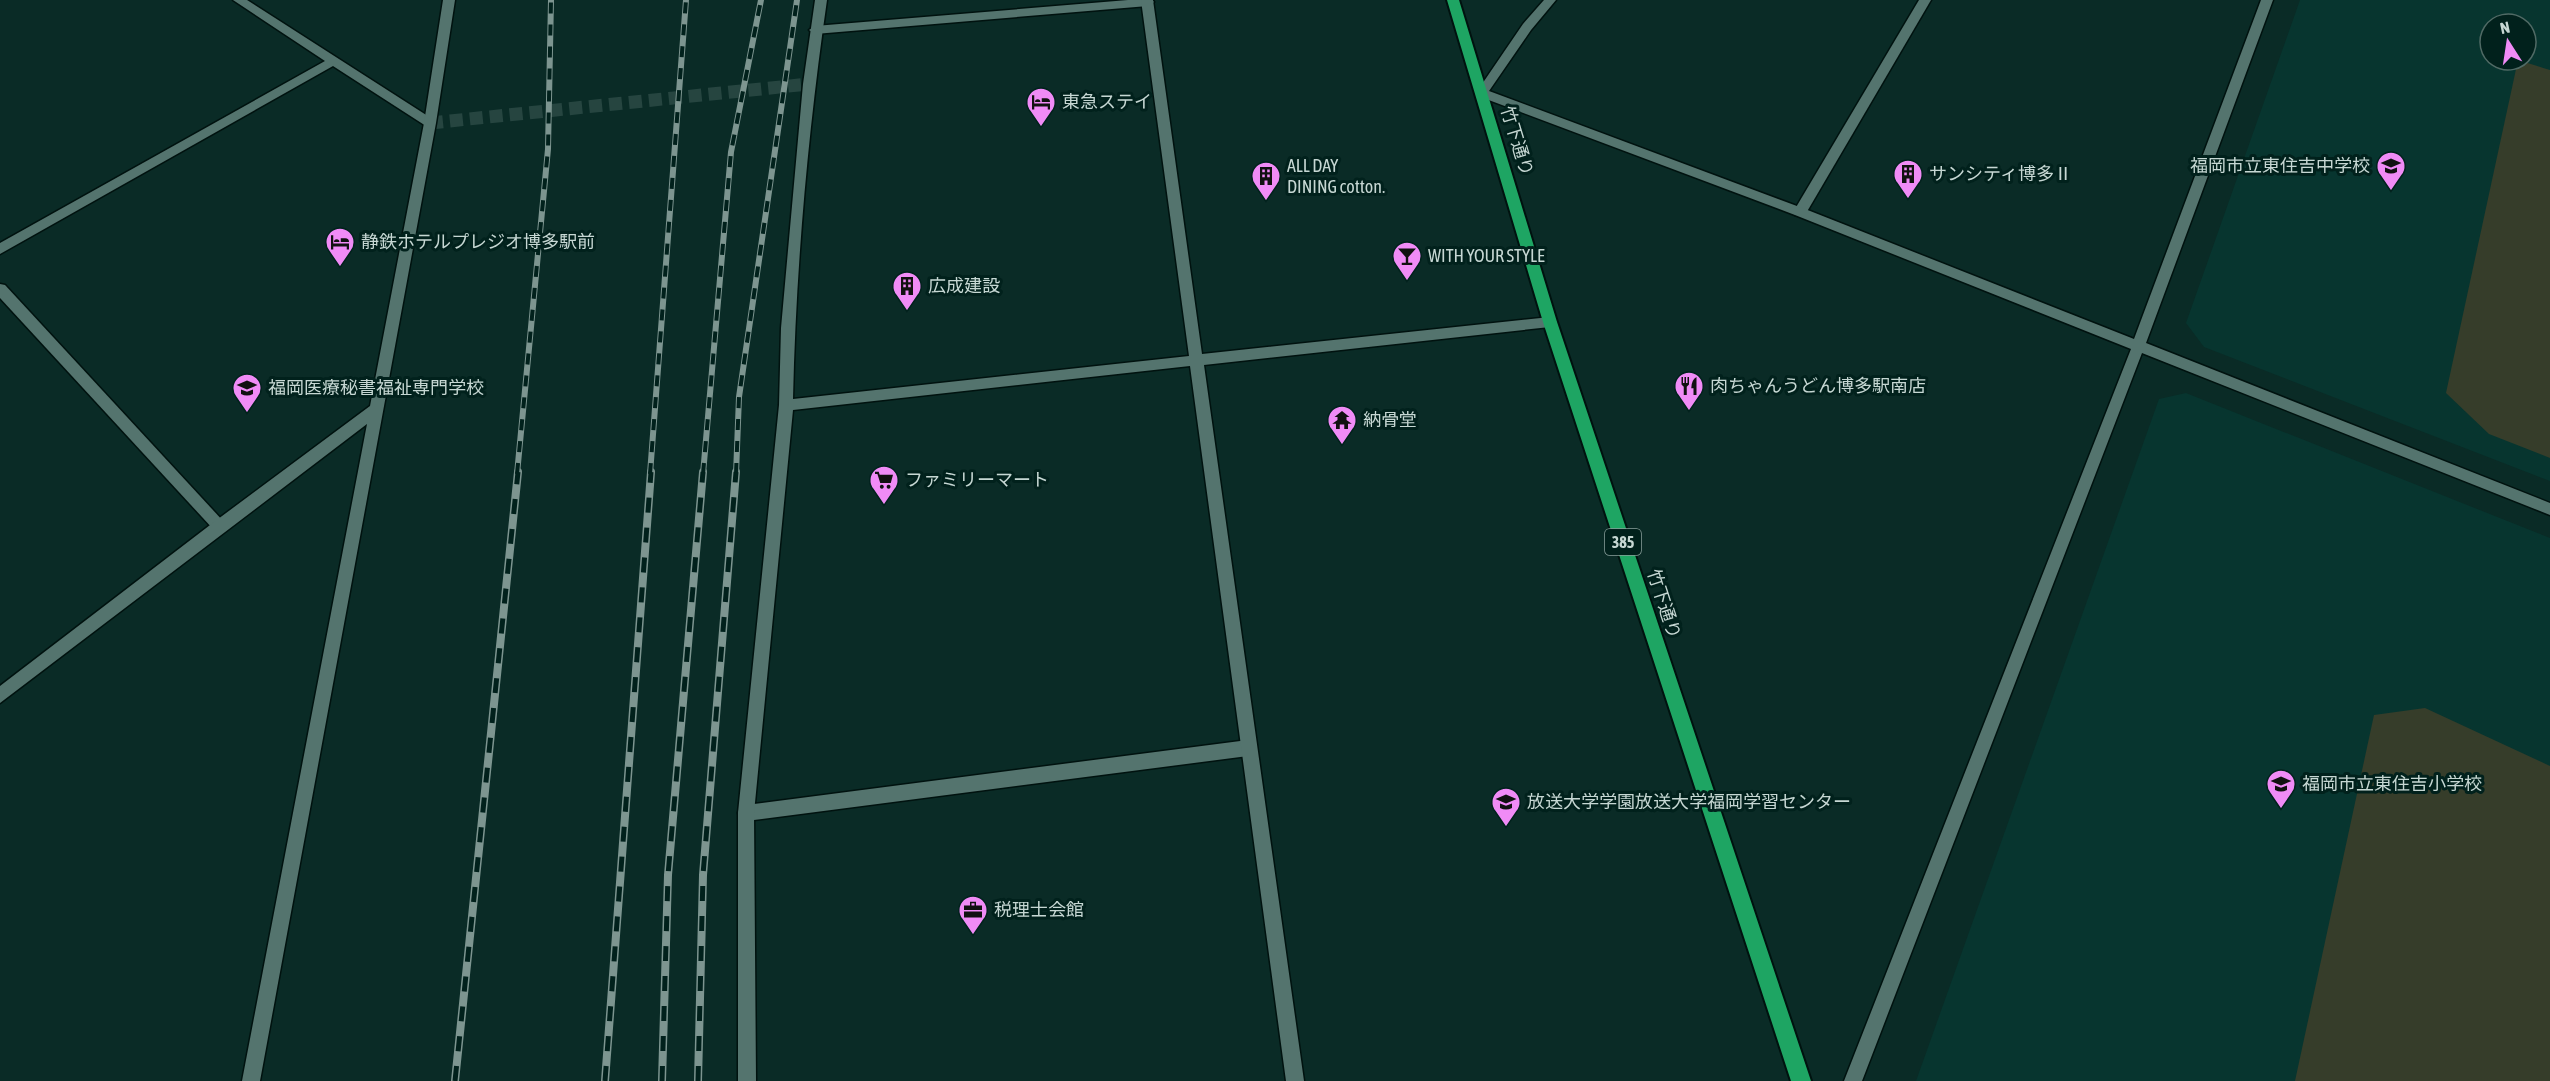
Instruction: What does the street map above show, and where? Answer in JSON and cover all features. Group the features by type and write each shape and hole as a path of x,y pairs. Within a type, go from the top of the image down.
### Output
{"highway":[{"name":"竹下通り","path":"1453,0 1550,322 1801,1081"}],"street":[{"path":"239,0 430,123"},
{"path":"251,1081 378,408 430,123 449,0"},
{"path":"747,1081 746,813 786,405 788,328 815,30 821,0"},
{"path":"1550,0 1527,27 1482,93 1800,212 2550,509"},
{"path":"1800,212 1925,0"},
{"path":"1853,1081 2138,347 2267,0"},
{"path":"815,30 1148,1 1295,1081"},
{"path":"0,249 335,60"},
{"path":"0,289 219,526"},
{"path":"786,405 1550,322"},
{"path":"0,696 219,526 378,408"},
{"path":"746,813 1248,748"}],"shaded area":[{"name":"福岡市立東住吉中学校","path":"2300,0 2550,0 2550,481 2204,347 2186,323"},
{"name":"福岡市立東住吉小学校","path":"2186,393 2550,538 2550,1081 1916,1081 2159,399"}],"green space":[{"path":"2538,66 2550,70 2550,458 2489,434 2446,393 2515,72 2538,72"},
{"path":"2425,708 2550,766 2550,1081 2295,1081 2374,715"}],"tunnel":[{"path":"430,123 809,84"}],"railway":[{"path":"517,474 548,149 551,0"},
{"path":"650,474 686,0"},
{"path":"703,474 731,152 761,0"},
{"path":"736,474 739,397 797,0"},
{"path":"455,1081 518,472"},
{"path":"605,1081 651,472"},
{"path":"662,1081 668,875 703,472"},
{"path":"698,1081 703,875 736,472"}],"place":[{"name":"東急ステイ","path":"1041,128"},
{"name":"福岡市立東住吉中学校","path":"2391,192"},
{"name":"サンシティ博多Ⅱ","path":"1908,200"},
{"name":"ALL DAY DINING cotton.","path":"1266,202"},
{"name":"静鉄ホテルプレジオ博多駅前","path":"340,268"},
{"name":"WITH YOUR STYLE","path":"1407,282"},
{"name":"広成建設","path":"907,312"},
{"name":"肉ちゃんうどん博多駅南店","path":"1689,412"},
{"name":"福岡医療秘書福祉専門学校","path":"247,414"},
{"name":"納骨堂","path":"1342,446"},
{"name":"ファミリーマート","path":"884,506"},
{"name":"福岡市立東住吉小学校","path":"2281,810"},
{"name":"放送大学学園放送大学福岡学習センター","path":"1506,828"},
{"name":"税理士会館","path":"973,936"}]}
